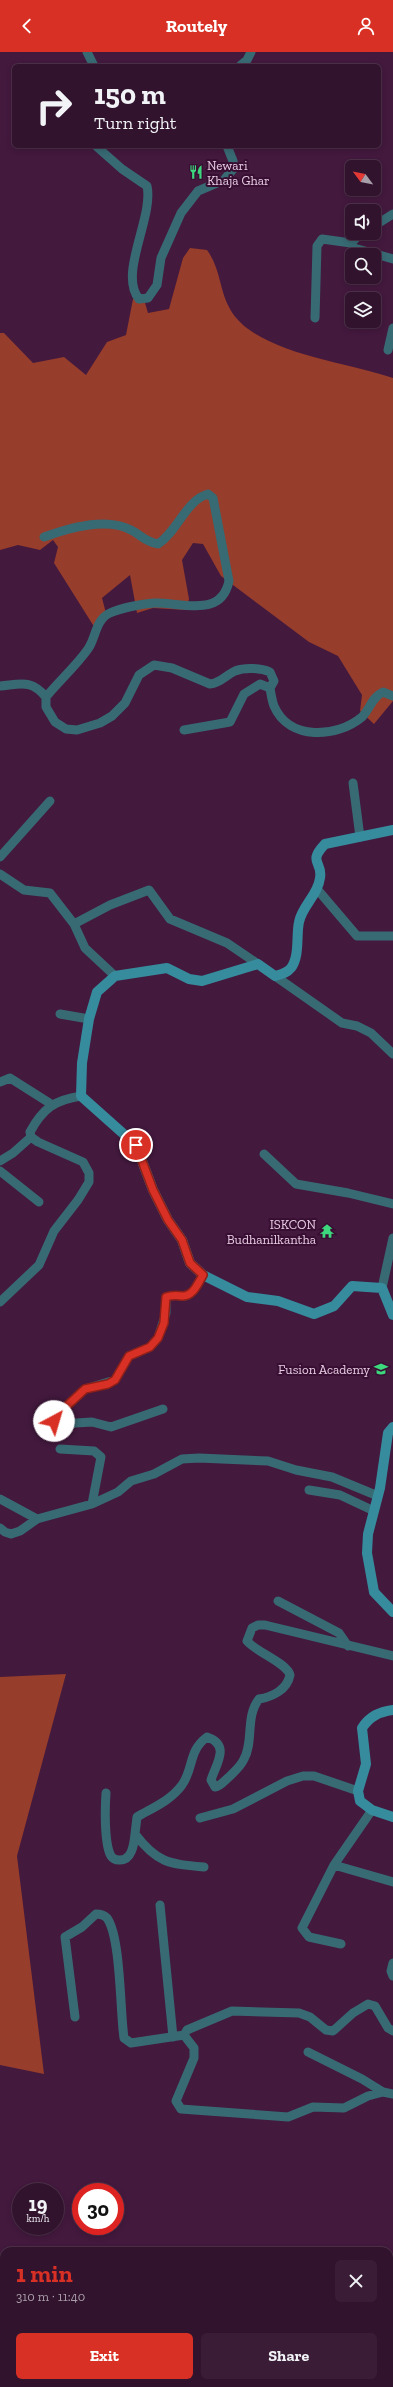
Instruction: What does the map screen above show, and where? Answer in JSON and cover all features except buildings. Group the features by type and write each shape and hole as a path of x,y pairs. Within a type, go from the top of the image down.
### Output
{"street":[{"path":"87,52 93,64"},
{"path":"242,64 247,60 250,52"},
{"path":"98,148 122,169 147,186 149,194 133,274 134,292 139,299 148,298 157,285 161,258 181,213 198,191 224,180 234,168 228,148"},
{"path":"381,222 393,214"},
{"path":"315,318 317,246 322,239 351,243"},
{"path":"351,243 354,240"},
{"path":"351,243 354,248 393,259"},
{"path":"388,350 393,328"},
{"path":"44,537 65,528 105,524 131,529 144,541 158,544 168,537 191,505 200,496 208,494 213,498 229,581 224,596 214,603 182,606 154,603 108,613 97,626 89,648 46,697"},
{"path":"0,686 28,683 39,689 46,697 46,707 55,722 66,729 77,730 100,723 112,716 125,703 139,675 154,665 172,668 210,684 216,684 235,671 261,669 270,672 274,681 270,688 274,707 284,719 296,728 316,734 340,730 362,717 378,694 383,692 393,696"},
{"path":"184,730 230,722 244,694 260,684 270,688"},
{"path":"354,783 360,837"},
{"path":"0,857 50,801"},
{"path":"275,976 287,973 292,967 299,920 317,889 321,876 315,860 318,852 324,844 393,830"},
{"path":"0,874 24,890 50,893 74,924 85,948 115,976"},
{"path":"317,889 357,936 393,936"},
{"path":"74,924 110,905 149,890 170,919 228,943 337,1020 371,1033 393,1054"},
{"path":"258,964 202,981 189,978 167,968 115,976 97,992 89,1019 82,1063 82,1096 136,1145 153,1190 168,1220 182,1240 190,1263 203,1275 247,1297 278,1301 314,1314 334,1306 352,1286 382,1288"},
{"path":"60,1014 89,1019"},
{"path":"0,1082 10,1078 51,1104"},
{"path":"31,1137 30,1132 36,1122 51,1104 68,1098 82,1096"},
{"path":"0,1161 13,1153 31,1137"},
{"path":"0,1302 39,1265 54,1231 78,1200 89,1182 89,1174 83,1162 31,1137"},
{"path":"264,1154 296,1184 348,1193 393,1204"},
{"path":"0,1171 39,1202"},
{"path":"393,1238 382,1288 393,1316"},
{"path":"163,1409 111,1427 92,1422 59,1424 54,1421 57,1415 85,1389 108,1384 115,1380 129,1356 150,1347 158,1338 164,1323 166,1297 171,1295 184,1296 192,1293 203,1275"},
{"path":"393,1427 388,1433 378,1496 368,1534 369,1572 374,1592 393,1612"},
{"path":"60,1449 94,1451 101,1457 92,1504"},
{"path":"0,1528 5,1532 12,1534 20,1531 37,1519 92,1504 118,1492 130,1481 154,1474 182,1459 199,1458 268,1461 296,1470 332,1477 378,1496"},
{"path":"309,1490 340,1494 374,1511"},
{"path":"0,1499 37,1519"},
{"path":"278,1601 339,1633 348,1646"},
{"path":"106,1793 108,1842 111,1856 115,1860 121,1861 128,1857 134,1848 138,1818 163,1804 183,1784 194,1750 199,1743 207,1737 214,1739 220,1746 221,1755 211,1780 215,1787 223,1783 244,1759 248,1748 251,1719 256,1703 259,1699 270,1698 276,1695 289,1680 290,1675 285,1668 247,1641 252,1628 258,1625 265,1625 393,1656"},
{"path":"393,1710 378,1712 362,1728 366,1764 358,1791 360,1801 372,1810 393,1816"},
{"path":"200,1818 233,1809 287,1781 303,1776 314,1776 358,1791"},
{"path":"341,1944 309,1937 303,1932 302,1928 334,1865 372,1810"},
{"path":"135,1834 144,1846 159,1859 177,1865 204,1867"},
{"path":"334,1865 393,1882"},
{"path":"160,1906 173,2037"},
{"path":"75,2017 65,1937 82,1927 96,1914 101,1914 108,1920 117,1956 124,2038 131,2043 184,2035 187,2030 232,2011 299,2013 310,2017 326,2030 333,2031 353,2013 368,2004 375,2006 388,2028 393,2030"},
{"path":"393,1963 391,1971 393,1976"},
{"path":"184,2035 194,2048 194,2058 176,2101 181,2108 288,2117 313,2107 344,2108 368,2096 384,2092"},
{"path":"308,2052 362,2079 384,2092 393,2094"},
{"path":"393,2324 393,2331"}],"shaded area":[{"path":"190,248 207,250 212,257 218,272 226,302 230,309 242,324 259,336 280,346 303,354 393,378 393,701 374,724 360,711 362,695 338,656 309,642 221,576 203,544 193,543 182,560 189,599 186,610 153,608 137,613 130,575 102,598 107,617 102,625 93,625 54,563 58,547 53,540 40,550 18,545 0,550 0,333 4,333 33,363 64,357 86,375 107,342 126,335 133,299 143,296 148,313 169,309 183,258"},
{"path":"66,1674 17,1856 44,2074 0,2065 0,1677"}],"place":[{"name":"Newari Khaja Ghar","path":"196,172"},
{"name":"ISKCON Budhanilkantha","path":"327,1231"},
{"name":"Fusion Academy","path":"381,1369"}],"route":[{"path":"54,1421 57,1415 85,1389 108,1384 115,1380 129,1356 135,1352 150,1347 158,1338 164,1323 166,1313 166,1297 171,1295 184,1296 192,1293 203,1275 190,1263 182,1240 168,1220 153,1190 143,1160 136,1145"}]}
